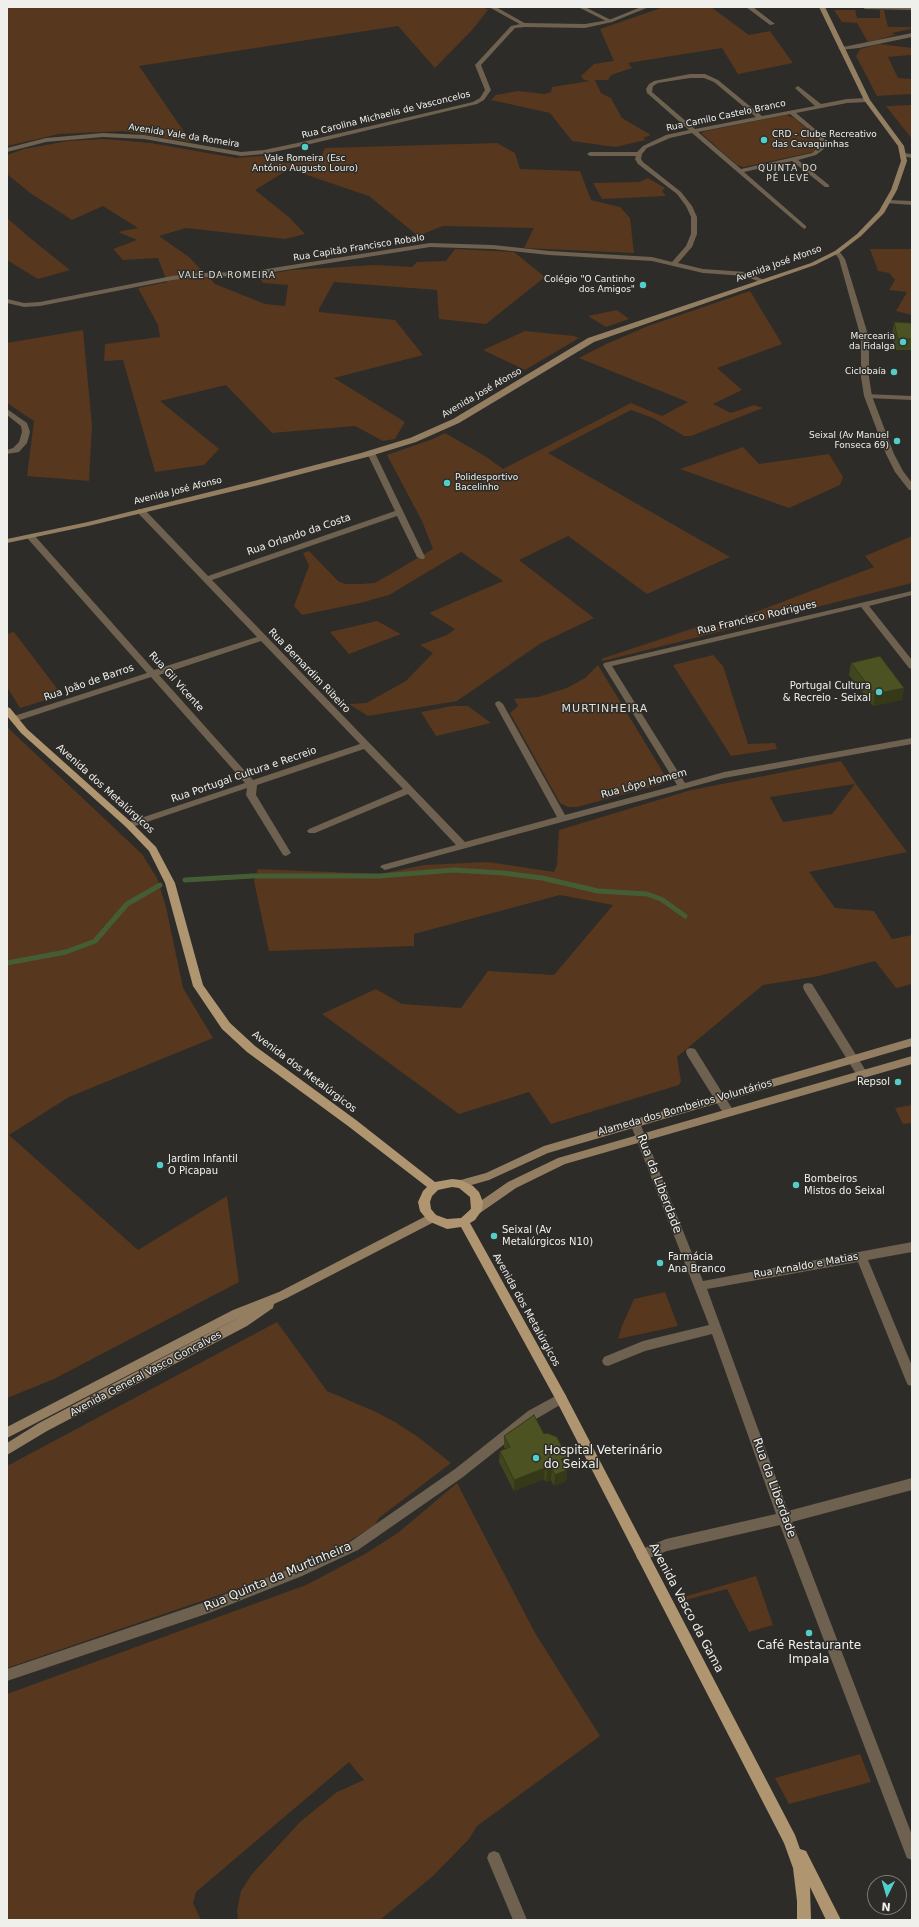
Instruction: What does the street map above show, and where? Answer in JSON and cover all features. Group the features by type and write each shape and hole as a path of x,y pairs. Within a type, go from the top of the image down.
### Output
{"main road":[{"path":"822,7 867,100 896,138 901,146 903,155"},
{"name":"Avenida José Afonso","path":"7,541 31,537 141,511 371,453 414,440 456,421 591,340 812,264 837,252 874,221 888,202 902,169 903,155"},
{"name":"Avenida dos Metalúrgicos","path":"7,710 28,735 129,825 152,849 170,883 198,986 226,1026 251,1049 352,1123 434,1187"},
{"name":"Alameda dos Bombeiros Voluntários","path":"461,1184 488,1176 544,1150 635,1122 912,1042"},
{"name":"Alameda dos Bombeiros Voluntários","path":"476,1210 502,1190 562,1161 912,1060"},
{"path":"447,1183 461,1184 470,1189 475,1195 477,1202 476,1210 471,1217 464,1222 447,1224 432,1218 426,1211 424,1202 427,1194 434,1187 447,1183"},
{"name":"Avenida General Vasco Gonçalves","path":"7,1433 237,1313 283,1295 432,1218"},
{"name":"Avenida dos Metalúrgicos","path":"464,1222 558,1393"},
{"name":"Avenida General Vasco Gonçalves","path":"7,1450 43,1427 243,1323 283,1295"},
{"name":"Avenida Vasco da Gama","path":"558,1393 790,1840 816,1882 834,1920"},
{"name":"Avenida Vasco da Gama","path":"790,1840 800,1868 804,1901 804,1920"}],"street":[{"path":"492,7 525,25 575,27 610,21 646,7"},
{"path":"581,7 610,21"},
{"path":"749,7 772,24"},
{"path":"865,7 912,8"},
{"name":"Rua Carolina Michaelis de Vasconcelos","path":"264,152 482,100 488,90 478,65 513,27 525,25"},
{"path":"841,48 860,46 912,35"},
{"path":"761,118 716,80 705,76 690,76 656,82 651,85 649,92 804,227"},
{"path":"798,88 820,106"},
{"name":"Rua Camilo Castelo Branco","path":"639,154 645,147 656,141 694,131 847,101 867,100"},
{"path":"739,171 814,154 822,147 824,142 820,136 791,112"},
{"name":"Avenida Vale da Romeira","path":"7,150 64,138 109,135 144,137 233,154 264,152"},
{"path":"590,154 639,154 638,159 644,168 679,193 692,212 695,226 692,241 686,251 674,263"},
{"path":"903,155 912,156"},
{"path":"793,159 827,186"},
{"path":"888,202 912,203"},
{"name":"Rua Capitão Francisco Robalo","path":"7,301 24,305 45,304 172,278 198,275 248,274 421,246 493,247 549,253 652,259 703,270 746,274 762,281"},
{"path":"837,252 842,259 865,338 865,377 868,396 890,454 900,472 912,488"},
{"path":"868,396 912,398"},
{"path":"7,411 24,425 26,432 23,443 16,450 7,452"},
{"path":"7,418 16,418"},
{"path":"371,453 421,557"},
{"name":"Rua Bernardim Ribeiro","path":"141,511 462,845"},
{"name":"Rua Orlando da Costa","path":"206,579 400,512"},
{"name":"Rua Gil Vicente","path":"31,537 153,672 252,785 251,795 286,853"},
{"name":"Rua Francisco Rodrigues","path":"682,785 607,665 912,592"},
{"path":"862,604 912,666"},
{"name":"Rua João de Barros","path":"14,719 153,672 262,638"},
{"path":"901,652 912,651"},
{"path":"499,704 562,818"},
{"name":"Rua Lôpo Homem","path":"385,867 682,785 724,775 912,740"},
{"name":"Rua Portugal Cultura e Recreio","path":"129,825 252,785 366,744"},
{"path":"312,831 409,790"},
{"path":"808,987 862,1074"},
{"path":"691,1052 729,1113"},
{"name":"Rua da Liberdade","path":"635,1122 716,1328 784,1518 912,1853"},
{"name":"Rua Arnaldo e Matias","path":"699,1286 912,1247"},
{"path":"861,1256 912,1381"},
{"path":"608,1361 643,1346 716,1328"},
{"name":"Rua Quinta da Murtinheira","path":"7,1674 209,1608 297,1572 354,1546 459,1473 558,1393"},
{"path":"642,1555 666,1545 784,1518 912,1484"},
{"path":"494,1858 520,1920"}],"shaded area":[{"path":"7,7 482,7 488,10 472,30 435,68 398,26 139,66 191,142 123,131 59,134 7,146"},
{"path":"664,7 711,7 749,35 770,31 793,63 738,74 722,48 628,63 632,68 611,75 608,80 595,80 601,93 611,98 622,118 651,135 643,138 646,140 615,147 572,141 550,113 491,100 496,95 518,91 545,94 551,92 552,87 590,81 584,80 581,76 594,64 614,61 600,29"},
{"path":"834,10 855,10 857,18 880,18 880,10 884,10 888,27 910,27 911,29 892,33 895,35 868,42 857,23 842,22"},
{"path":"879,44 912,48 912,57 911,55 888,57 898,78 912,79 912,94 877,96 856,56 860,49"},
{"path":"912,105 912,139 886,106"},
{"name":"CRD - Clube Recreativo das Cavaquinhas","path":"786,115 794,118 818,138 821,143 813,152 744,167 737,165 701,133 706,131"},
{"path":"104,139 151,143 236,158 262,156 285,163 319,161 325,148 497,143 515,153 520,169 580,171 591,200 620,207 630,218 634,253 524,248 534,228 443,226 418,236 369,196 289,169 255,190 289,217 305,234 285,239 186,228 159,236 189,257 215,284 265,304 285,306 288,285 263,283 258,276 291,270 375,265 412,267 417,262 446,261 455,249 514,252 545,277 486,324 439,319 437,290 334,282 319,309 319,312 395,320 423,355 334,378 405,422 395,439 383,441 355,426 272,433 226,385 160,401 219,449 204,465 155,472 123,360 104,361 105,344 160,337 158,325 138,288 167,282 158,258 123,260 113,249 137,240 118,232 138,228 103,206 72,220 30,193 7,174 7,155 24,149 68,141"},
{"path":"648,178 665,188 662,191 666,196 602,199 593,183 639,182"},
{"path":"7,218 70,270 38,279 7,260"},
{"path":"870,249 912,249 912,315 896,311 907,292 889,290 895,280 889,273 878,271"},
{"path":"750,291 782,344 717,368 742,390 713,404 731,413 754,405 763,408 691,436 684,436 653,418 631,410 548,453 730,557 647,594 568,536 519,560 594,618 541,643 457,701 368,716 349,704 366,703 406,681 433,653 420,645 447,635 455,629 429,613 503,581 461,552 389,595 360,603 302,615 294,606 309,566 303,553 309,551 338,581 345,584 361,584 375,583 433,549 422,521 387,455 433,439 445,433 485,456 503,469 631,403 662,416 688,402 579,358 604,345 648,326"},
{"path":"617,310 629,319 606,327 588,316"},
{"path":"83,330 92,425 89,481 27,476 34,421 7,403 7,343"},
{"path":"525,331 574,336 579,338 525,370 483,350"},
{"path":"743,447 759,464 829,454 843,477 840,485 789,508 680,469"},
{"path":"912,536 912,583 603,661 601,659 703,625 713,628 743,618 874,567 865,556"},
{"path":"377,621 401,634 349,654 330,632"},
{"path":"14,632 62,695 20,708 7,687 7,634"},
{"path":"713,655 723,666 748,744 775,743 777,749 731,756 673,665"},
{"path":"598,665 667,779 662,784 577,807 568,807 560,803 510,713 518,706 514,699 538,697 567,688 585,678"},
{"path":"452,706 468,706 491,723 436,736 421,712"},
{"path":"7,727 142,854 157,878 166,907 183,988 213,1038 69,1097 9,1135 138,1250 227,1196 239,1282 54,1379 7,1398"},
{"path":"841,761 856,784 907,852 809,872 835,908 874,911 892,939 912,935 912,984 896,988 875,961 819,976 763,985 677,1057 681,1081 679,1085 551,1124 529,1092 459,1114 322,1014 376,989 402,1004 461,1008 488,971 554,975 613,905 560,895 414,934 414,946 269,951 254,881 258,869 380,874 424,865 488,862 554,872 557,865 559,830 691,790","holes":["855,784 832,814 783,822 770,797"]},
{"path":"912,1105 912,1123 903,1124 895,1108"},
{"path":"665,1292 678,1326 618,1339 634,1299"},
{"path":"277,1322 327,1391 376,1412 395,1422 418,1437 451,1463 379,1518 374,1526 331,1552 291,1570 7,1668 7,1466"},
{"path":"457,1483 535,1633 600,1736 477,1826 469,1839 433,1876 380,1920 238,1920 237,1910 241,1891 252,1874 301,1821 337,1792 364,1780 349,1762 196,1892 193,1903 201,1920 7,1920 7,1694 306,1585 365,1554 399,1532"},
{"path":"756,1576 773,1625 749,1632 727,1589 682,1601 680,1598"},
{"path":"860,1754 871,1782 789,1804 775,1778"}],"building":[{"path":"894,322 912,323 912,339 898,339"},
{"path":"880,656 904,688 875,694 851,663"},
{"name":"Hospital Veterinário do Seixal","path":"534,1415 544,1434 547,1433 557,1437 567,1457 561,1459 567,1470 555,1475 552,1469 547,1471 545,1468 514,1480 500,1451 510,1447 504,1436"}],"waterway":[{"path":"185,880 252,876 380,876 454,870 503,873 542,878 598,891 647,894 661,899 685,916"},
{"path":"7,963 66,952 95,941 127,904 160,885"}],"place":[{"name":"CRD - Clube Recreativo das Cavaquinhas","path":"764,140"},
{"name":"Vale Romeira (Esc António Augusto Louro)","path":"305,147"},
{"name":"Colégio \"O Cantinho dos Amigos\"","path":"643,285"},
{"name":"Mercearia da Fidalga","path":"903,342"},
{"name":"Ciclobaía","path":"894,372"},
{"name":"Seixal (Av Manuel Fonseca 69)","path":"897,441"},
{"name":"Polidesportivo Bacelinho","path":"447,483"},
{"name":"Portugal Cultura & Recreio - Seixal","path":"879,692"},
{"name":"Repsol","path":"898,1082"},
{"name":"Jardim Infantil O Picapau","path":"160,1165"},
{"name":"Bombeiros Mistos do Seixal","path":"796,1185"},
{"name":"Seixal (Av Metalúrgicos N10)","path":"494,1236"},
{"name":"Farmácia Ana Branco","path":"660,1263"},
{"name":"Hospital Veterinário do Seixal","path":"536,1458"},
{"name":"Café Restaurante Impala","path":"809,1633"}],"district":[{"name":"QUINTA DO PÉ LEVE","path":"788,174"},
{"name":"VALE DA ROMEIRA","path":"227,276"},
{"name":"MURTINHEIRA","path":"605,709"}]}
